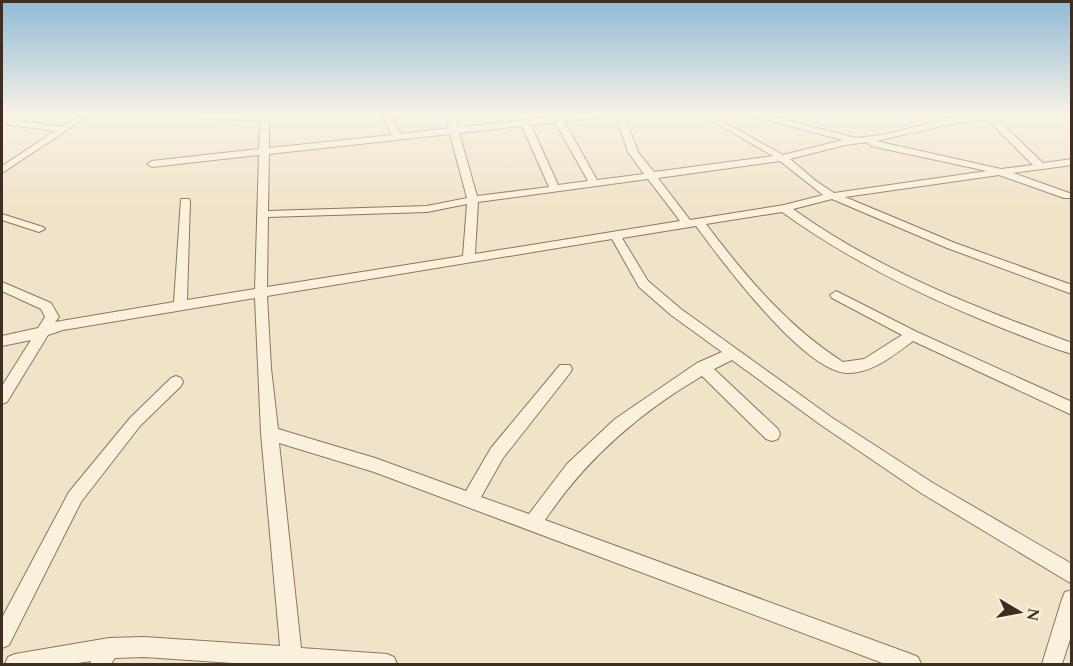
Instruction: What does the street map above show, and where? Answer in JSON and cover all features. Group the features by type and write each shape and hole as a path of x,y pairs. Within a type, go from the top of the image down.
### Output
{"street":[{"path":"2,170 38,146"},
{"path":"264,146 261,293 269,433 292,661"},
{"path":"152,164 317,146"},
{"path":"458,146 473,200 469,258"},
{"path":"536,146 555,189"},
{"path":"574,146 595,185"},
{"path":"631,146 651,177 765,304 789,328 840,367 867,365 912,335"},
{"path":"761,146 782,158 833,196 962,251 1071,291"},
{"path":"263,214 427,208 782,158 837,146"},
{"path":"884,146 999,171 1068,196"},
{"path":"1022,146 1040,166"},
{"path":"2,341 62,325 784,208 833,196 1069,163"},
{"path":"180,307 185,201"},
{"path":"784,208 835,243 915,286 1071,349"},
{"path":"2,217 39,229"},
{"path":"615,235 643,284 656,297 826,421 1071,575"},
{"path":"2,286 46,306 51,311 52,317 2,398"},
{"path":"836,295 912,335 1071,409"},
{"path":"532,523 553,491 608,432 672,384 733,352"},
{"path":"702,367 771,434"},
{"path":"470,500 497,453 565,369"},
{"path":"2,638 75,497 135,422 176,382"},
{"path":"269,433 375,465 532,523 655,572 911,664"},
{"path":"1052,664 1071,599"},
{"path":"15,664 105,656 144,648 292,661 387,664"}]}
